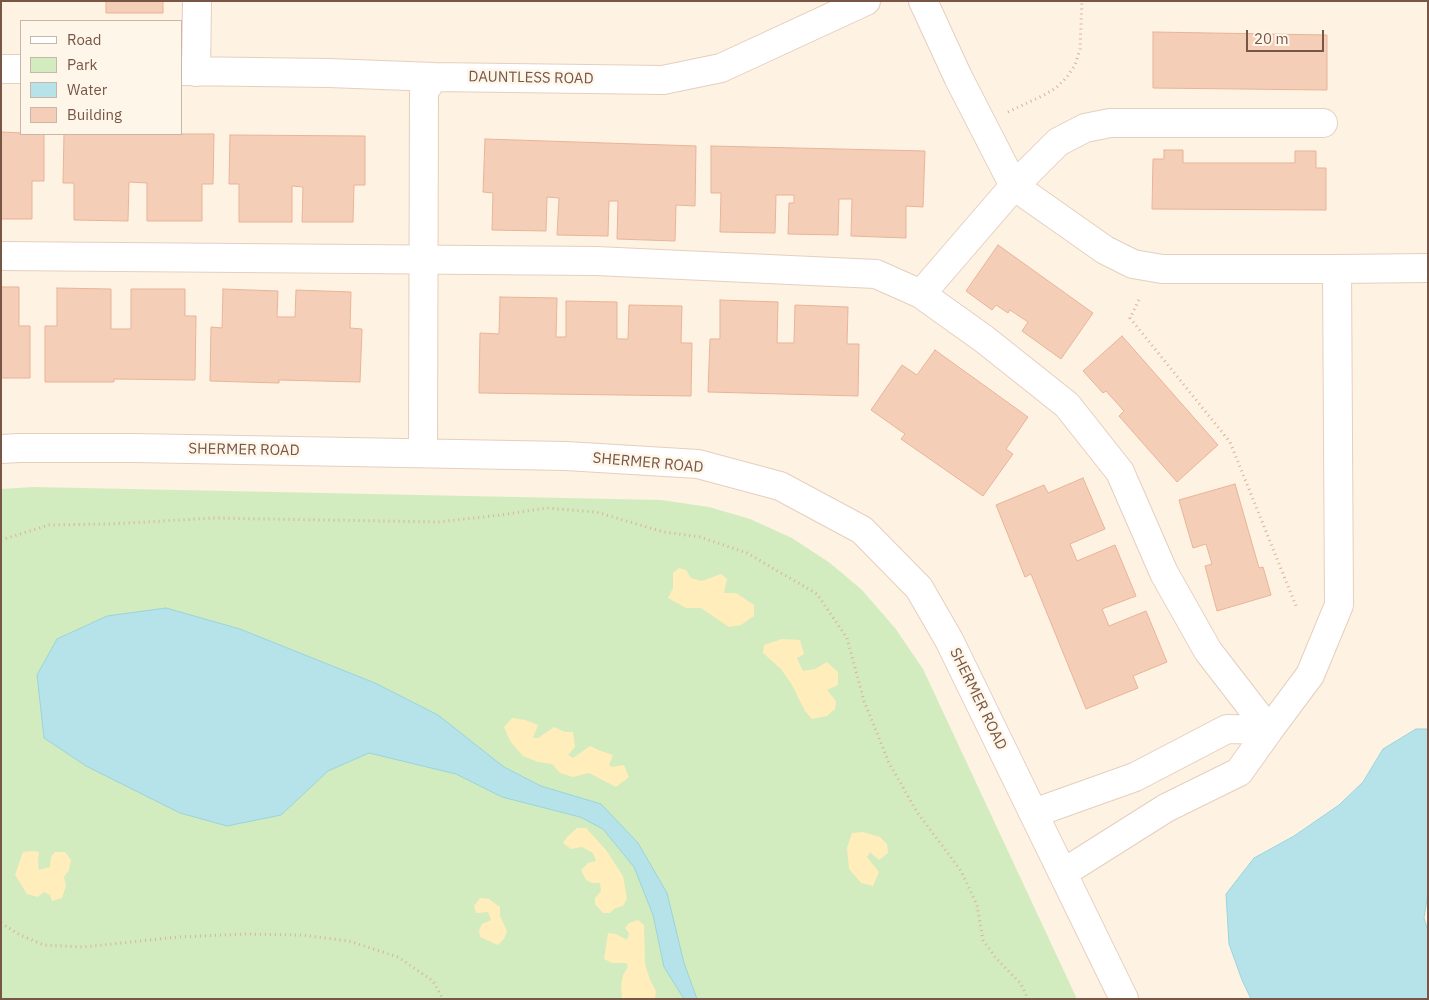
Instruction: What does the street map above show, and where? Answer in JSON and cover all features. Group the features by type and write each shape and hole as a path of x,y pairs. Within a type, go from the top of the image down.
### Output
{"street":[{"path":"189,71 197,1"},
{"name":"DAUNTLESS ROAD","path":"189,71 662,80 721,68 866,1"},
{"path":"922,1 958,77 1014,186 1105,250 1133,264 1162,269 1428,268"},
{"path":"1,69 20,70"},
{"path":"423,453 424,91 434,77"},
{"path":"921,294 1014,186 1058,142 1085,128 1110,123 1323,123"},
{"path":"1,256 424,258 596,261 876,274 921,294 984,339 1067,405 1120,472 1164,573 1208,651 1269,730"},
{"path":"1063,873 1166,808 1239,772 1310,675 1339,605 1337,269"},
{"name":"SHERMER ROAD","path":"1,450 20,448 134,448 566,456 698,464 780,486 862,530 919,588 950,640 1124,999"},
{"path":"1034,814 1135,777 1227,729 1269,730"}],"path":[{"path":"1008,112 1056,88 1075,65 1080,49 1082,1"},
{"path":"1139,300 1130,318 1230,442 1296,606"},
{"path":"1,540 49,525 111,524 213,518 438,522 546,508 596,512 664,532 700,537 747,553 817,594 847,638 864,702 889,763 917,812 961,871 976,905 983,940 995,957 1021,984 1028,999"},
{"path":"1,923 20,935 44,945 83,946 178,937 244,934 301,935 349,941 398,957 433,981 443,999"}],"green space":[{"path":"33,487 661,500 709,507 750,519 792,538 830,563 862,590 895,628 923,669 1077,999 1,999 1,489"}],"sand":[{"path":"679,568 686,570 691,578 702,581 721,574 727,579 724,593 736,593 754,605 754,616 741,625 729,627 701,608 686,608 668,598 673,588 673,573"},
{"path":"782,639 800,640 804,654 797,658 803,671 815,669 827,662 838,672 838,685 827,690 836,701 835,709 827,716 812,719 805,711 792,685 781,669 763,653 764,645"},
{"path":"512,718 538,725 533,738 538,738 554,727 565,732 573,732 575,747 568,755 573,758 590,746 613,755 609,765 612,767 624,765 629,777 616,787 589,773 573,777 560,773 552,764 538,762 523,756 510,741 504,727"},
{"path":"577,828 586,828 606,850 623,876 627,899 623,906 615,908 610,913 603,913 595,904 595,898 601,891 600,883 592,883 586,880 581,870 588,863 596,861 593,853 582,847 571,849 563,843"},
{"path":"863,832 880,837 887,844 888,853 879,860 870,852 867,857 879,872 873,886 861,883 849,869 847,848 852,833"},
{"path":"23,852 39,852 39,870 50,867 51,857 55,852 65,852 71,860 69,870 64,877 66,886 62,898 52,901 50,895 44,892 38,897 27,894 15,875"},
{"path":"480,898 489,899 500,907 500,916 507,931 504,939 498,945 480,937 479,930 482,924 491,920 488,912 476,913 474,906"},
{"path":"638,920 644,925 645,964 656,991 655,999 622,998 621,985 623,975 628,967 626,963 612,963 604,959 608,933 616,934 627,940 629,933 625,928 629,923"}],"water":[{"path":"166,608 240,629 375,683 438,715 504,767 541,786 601,804 638,843 667,893 684,963 697,999 684,999 664,967 653,915 634,867 603,829 580,817 502,797 456,774 369,753 328,771 281,815 227,826 180,813 86,766 44,738 37,675 57,639 107,616"},
{"path":"1416,729 1428,729 1428,893 1424,918 1428,931 1428,999 1251,999 1229,944 1226,894 1254,858 1294,836 1339,805 1363,782 1383,749"}],"building":[{"path":"106,1 163,1 163,13 106,13"},
{"path":"1153,32 1327,35 1327,90 1153,88"},
{"path":"1,132 20,133 20,135 44,135 44,181 32,181 32,219 1,219"},
{"path":"214,134 213,184 202,184 202,221 147,221 147,183 129,182 128,221 74,220 74,183 63,183 64,135"},
{"path":"230,135 365,136 365,185 354,185 353,222 302,222 303,187 292,186 292,222 239,222 239,184 229,184"},
{"path":"485,139 696,146 695,206 676,205 675,241 617,239 618,201 609,201 608,236 557,235 559,198 547,197 546,231 492,230 493,193 483,192"},
{"path":"711,146 925,151 923,207 906,206 906,238 851,236 852,199 839,199 838,235 788,234 789,203 794,203 794,195 776,195 775,233 720,232 721,193 711,193"},
{"path":"1164,150 1183,150 1183,163 1295,163 1295,151 1316,151 1316,168 1326,168 1326,210 1152,209 1153,159 1164,159"},
{"path":"998,245 1093,313 1061,359 1022,331 1028,322 1010,310 1008,313 996,305 992,310 966,291"},
{"path":"1,287 19,287 19,326 30,326 30,378 1,378"},
{"path":"57,288 111,289 111,329 131,329 131,289 185,289 185,316 196,316 195,380 114,379 114,382 45,382 45,326 57,326"},
{"path":"223,289 278,291 277,317 295,317 296,290 351,292 350,328 362,329 360,382 279,380 279,383 210,381 211,327 222,328"},
{"path":"500,297 557,298 556,337 566,337 566,301 617,302 617,339 628,339 629,305 682,306 681,343 692,343 691,396 479,393 480,333 499,334"},
{"path":"720,300 778,302 777,343 794,343 795,305 848,307 847,344 859,344 858,396 708,392 710,339 720,339"},
{"path":"1122,336 1218,445 1177,482 1119,416 1124,411 1106,391 1103,393 1083,371"},
{"path":"935,350 1028,417 1006,449 1013,454 983,496 901,439 905,434 871,410 902,365 917,375"},
{"path":"1083,478 1105,529 1070,544 1077,561 1115,545 1136,596 1102,609 1109,626 1146,611 1167,662 1133,676 1138,688 1086,709 1031,574 1025,577 996,505 1044,485 1048,493"},
{"path":"1235,484 1259,568 1263,567 1271,595 1217,611 1205,566 1212,564 1206,544 1193,548 1179,500"}]}
